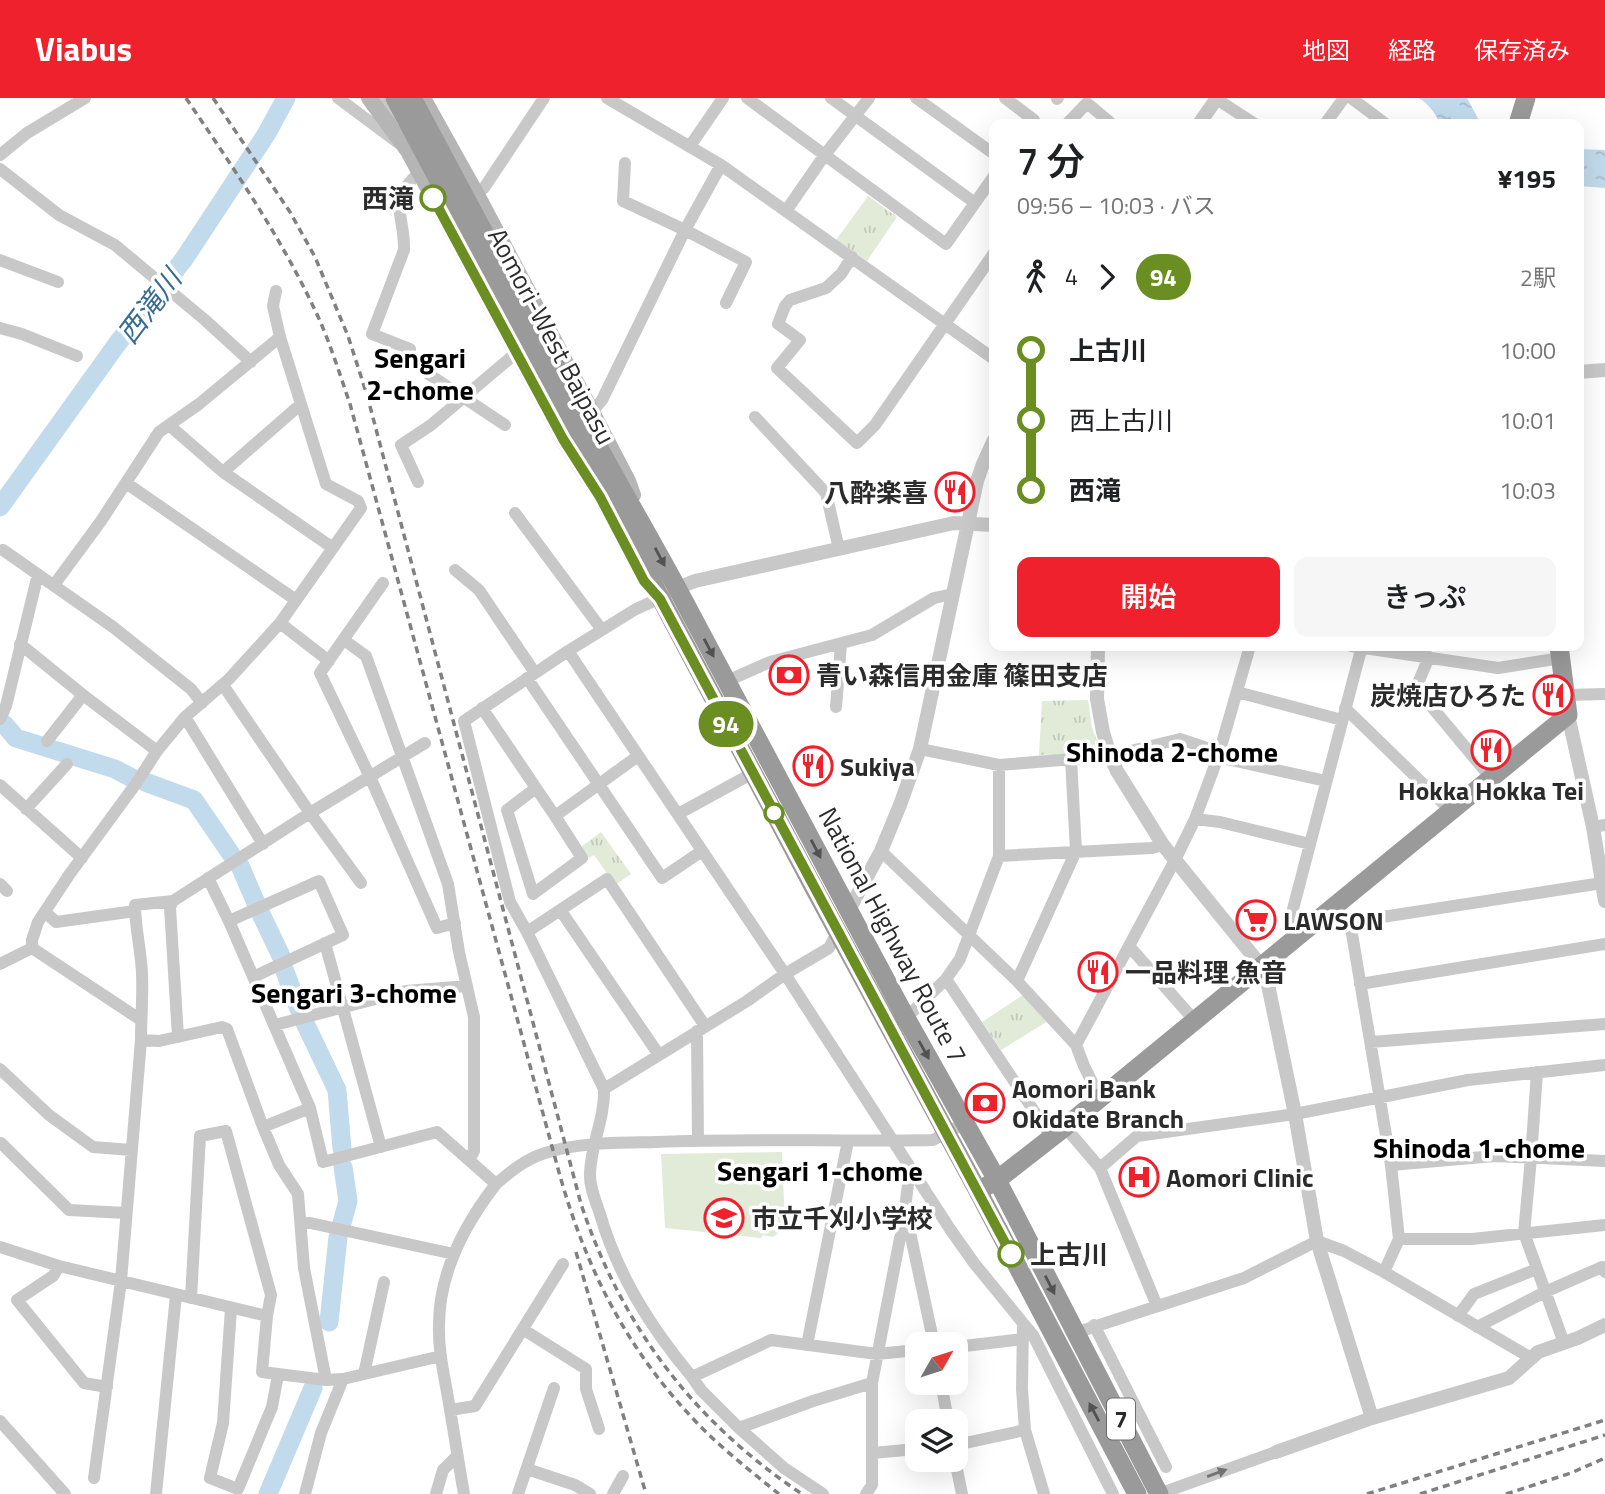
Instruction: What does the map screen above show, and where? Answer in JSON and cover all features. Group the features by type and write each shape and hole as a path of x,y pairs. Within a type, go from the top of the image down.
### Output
{"highway":[{"name":"Aomori-West Baipasu","path":"395,98 577,410 606,493 660,599"},
{"name":"Aomori-West Baipasu","path":"412,98 577,410 677,588"},
{"path":"1520,119 1527,98"},
{"name":"National Highway Route 7","path":"677,588 906,1018 997,1180 1159,1494"},
{"name":"National Highway Route 7","path":"660,599 978,1191 1137,1494"},
{"path":"978,1191 997,1180 1058,1132 1568,715 1560,652"}],"main road":[{"path":"369,98 409,153 563,439 600,497 644,581 660,599"},
{"path":"423,98 476,193 577,410"}],"street":[{"path":"338,98 409,153"},
{"path":"381,98 409,153"},
{"path":"441,211 484,188 544,98"},
{"path":"607,98 721,164 989,355"},
{"path":"690,146 723,98"},
{"path":"747,98 946,244 989,183"},
{"path":"831,98 975,203"},
{"path":"786,211 869,98"},
{"path":"916,98 989,150"},
{"path":"1005,98 1033,119"},
{"path":"1202,119 1216,98 1248,119"},
{"path":"1329,119 1344,98"},
{"path":"1351,98 1379,119"},
{"path":"0,155 27,133 77,100"},
{"path":"1072,119 1087,103 1106,119"},
{"path":"625,163 623,201 746,262 726,303"},
{"path":"577,410 602,400 685,230 721,164"},
{"path":"0,169 58,215 115,245 232,342 251,362"},
{"path":"410,349 372,334 404,250 399,214 401,196 409,182 420,172"},
{"path":"852,257 841,274 826,288 790,300 785,306 778,324 800,340 777,368 858,443 875,425 989,260"},
{"path":"0,260 58,282"},
{"path":"32,948 38,922 157,751 185,717 223,685 280,623 361,508 358,501 326,485 280,337 273,306 276,291"},
{"path":"0,328 77,356"},
{"path":"54,585 159,432 280,337"},
{"path":"418,482 401,445 431,425 516,353"},
{"path":"1584,372 1605,370"},
{"path":"427,373 505,425"},
{"path":"223,471 301,404"},
{"path":"754,417 826,494 839,549"},
{"path":"170,426 223,471 333,548"},
{"path":"604,1089 829,948 881,851 920,749 977,481 989,451"},
{"path":"126,483 296,600"},
{"path":"515,513 602,630"},
{"path":"823,1494 783,1468 701,1390 648,1319 616,1260 590,1177 592,1151 605,1104 604,1089 510,902 464,721 636,609 695,581 954,523 989,525"},
{"path":"3,550 113,627 191,689 202,703"},
{"path":"455,570 479,590 598,785 662,877 702,851"},
{"path":"0,719 6,706 38,575"},
{"path":"383,583 320,673 437,928 455,923"},
{"path":"727,681 770,662 872,635 934,598 953,594"},
{"path":"280,623 329,661"},
{"path":"344,640 366,656 448,884 458,952 474,1017 474,1151 469,1160"},
{"path":"836,706 841,643"},
{"path":"20,644 157,751"},
{"path":"568,651 785,974 912,1173 974,1263 1032,1335 1108,1492"},
{"path":"1098,651 1097,699 1102,732 1124,784 1163,845 1262,967 1267,979 1296,1114 1317,1241 1372,1418"},
{"path":"1076,1045 1195,819 1218,755 1249,651"},
{"path":"1296,939 1291,924 1293,909 1357,651"},
{"path":"1400,651 1432,654 1498,668 1560,652"},
{"path":"1432,654 1416,688 1491,778"},
{"path":"223,685 361,883"},
{"path":"1237,692 1343,714 1451,811"},
{"path":"1567,695 1605,694"},
{"path":"47,741 83,695"},
{"path":"482,708 555,816 582,858 533,894 507,810 536,788"},
{"path":"1568,715 1599,826 1605,901"},
{"path":"185,717 262,844"},
{"path":"920,749 999,765 1110,756 1180,739 1218,755 1326,781"},
{"path":"94,1478 121,1281 141,1040 142,969 135,905 173,901 425,743"},
{"path":"555,816 638,756"},
{"path":"1017,981 1076,852 1071,759"},
{"path":"26,809 67,764"},
{"path":"906,1018 946,979 960,959 999,856 999,765"},
{"path":"678,814 753,774"},
{"path":"0,786 82,858"},
{"path":"1195,819 1220,822 1310,844"},
{"path":"999,856 1152,848 1163,845"},
{"path":"881,851 1017,981 1076,1045 1100,1098"},
{"path":"208,878 310,1108 323,1163 437,1132 496,1184"},
{"path":"527,932 607,879 701,1028 698,1140"},
{"path":"229,921 319,881 343,935 253,977"},
{"path":"1332,907 1340,918 1350,922 1602,883"},
{"path":"173,901 170,907 178,1037"},
{"path":"45,912 56,922 135,911"},
{"path":"561,911 659,1055"},
{"path":"1350,922 1381,1098 1399,1239 1384,1272"},
{"path":"325,943 381,1147"},
{"path":"1360,984 1605,944"},
{"path":"1129,946 1195,1021"},
{"path":"32,948 141,1020"},
{"path":"0,963 32,948"},
{"path":"946,979 1058,1132 1100,1168 1157,1306"},
{"path":"275,1025 405,990 467,986"},
{"path":"1371,1042 1605,1024"},
{"path":"141,1040 159,1041 222,1027 227,1029 279,1165 298,1194 304,1268 326,1380"},
{"path":"1100,1168 1137,1136 1296,1114 1468,1080 1605,1065"},
{"path":"0,1069 49,1115 93,1147 131,1150"},
{"path":"1537,1072 1524,1233 1564,1343"},
{"path":"263,1127 310,1108"},
{"path":"464,1494 441,1356 439,1308 453,1254 496,1184 514,1169 548,1152 596,1143 805,1139 933,1140 965,1123"},
{"path":"191,1298 200,1136 226,1132 271,1295 262,1372 326,1380 343,1379 441,1356"},
{"path":"807,1345 848,1141"},
{"path":"0,1144 69,1210 126,1213"},
{"path":"1391,1165 1495,1156 1605,1161"},
{"path":"912,1173 905,1209 931,1332"},
{"path":"301,1221 453,1254"},
{"path":"866,1494 872,1485 872,1383 900,1238 907,1223"},
{"path":"1399,1239 1472,1239 1605,1225"},
{"path":"1078,1339 1094,1325 1244,1278 1317,1241 1344,1251 1384,1272 1531,1358"},
{"path":"0,1247 59,1266 267,1316"},
{"path":"450,1410 475,1406 564,1264"},
{"path":"59,1266 53,1276 18,1300 85,1383 107,1387"},
{"path":"1477,1327 1545,1292 1602,1267 1605,1272"},
{"path":"1458,1316 1474,1294 1536,1269"},
{"path":"365,1374 384,1282"},
{"path":"156,1494 176,1295"},
{"path":"1020,1318 1037,1303"},
{"path":"230,1308 223,1423 210,1478 238,1489 272,1407 278,1375"},
{"path":"1020,1318 1025,1430 1044,1494"},
{"path":"1094,1325 1166,1467"},
{"path":"1159,1494 1372,1418 1509,1378 1538,1352 1605,1325"},
{"path":"524,1330 586,1369 586,1389 599,1429"},
{"path":"968,1346 1023,1339"},
{"path":"692,1377 771,1340 877,1354 905,1351"},
{"path":"305,1494 321,1433 343,1379"},
{"path":"738,1428 872,1383"},
{"path":"518,1494 554,1388"},
{"path":"0,1421 65,1494"},
{"path":"968,1442 1025,1430"},
{"path":"872,1453 905,1450"},
{"path":"436,1494 443,1469 457,1456"},
{"path":"527,1469 575,1485 590,1494"},
{"path":"957,1472 962,1494"},
{"path":"613,1494 623,1476"}],"green space":[{"path":"868,196 897,217 867,261 836,240"},
{"path":"1088,700 1092,728 1100,748 1079,754 1039,755 1042,701"},
{"path":"601,832 631,874 615,885 594,855 589,858 581,847"},
{"path":"1023,995 1048,1021 1001,1050 982,1022"},
{"path":"782,1152 785,1228 773,1237 665,1228 661,1154"}],"water":[{"path":"1418,98 1467,98 1478,119 1438,119"},
{"path":"1584,149 1605,150 1605,188 1584,186"}],"waterway":[{"name":"西滝川","path":"0,507 117,344 184,259 267,133 286,98"},
{"name":"西滝川","path":"4,724 16,738 115,769 132,778"},
{"name":"西滝川","path":"145,782 194,800 231,854"},
{"name":"西滝川","path":"240,866 256,903"},
{"name":"西滝川","path":"261,914 281,956"},
{"name":"西滝川","path":"284,969 299,1009"},
{"name":"西滝川","path":"305,1023 337,1090 342,1149"},
{"name":"西滝川","path":"342,1223 348,1201 343,1167"},
{"name":"西滝川","path":"329,1322 338,1237"},
{"name":"西滝川","path":"268,1494 313,1388"}],"railway":[{"path":"186,98 286,254 319,320 338,368 560,1176 598,1280 633,1342 676,1400 730,1454 779,1494"},
{"path":"213,98 290,212 315,257 348,336 367,395 581,1204 598,1249 640,1331 695,1403 763,1466 802,1494"},
{"path":"576,1252 646,1494"},
{"path":"1367,1494 1605,1420"},
{"path":"1420,1494 1605,1435"},
{"path":"1506,1494 1571,1473 1605,1458"}],"bus line":[{"name":"94","path":"433,198 563,439 600,497 644,581 660,599 1011,1254"}],"place":[{"name":"西滝","path":"433,198"},
{"name":"八酔楽喜","path":"955,492"},
{"name":"青い森信用金庫 篠田支店","path":"789,675"},
{"name":"炭焼店ひろた","path":"1553,695"},
{"name":"Hokka Hokka Tei","path":"1491,750"},
{"name":"Sukiya","path":"813,766"},
{"name":"LAWSON","path":"1256,920"},
{"name":"一品料理 魚音","path":"1098,972"},
{"name":"Aomori Bank Okidate Branch","path":"985,1103"},
{"name":"Aomori Clinic","path":"1139,1177"},
{"name":"市立千刈小学校","path":"724,1218"},
{"name":"上古川","path":"1011,1254"}],"district":[{"name":"Sengari 2-chome","path":"420,373"},
{"name":"Shinoda 2-chome","path":"1172,751"},
{"name":"Sengari 3-chome","path":"354,992"},
{"name":"Shinoda 1-chome","path":"1479,1147"},
{"name":"Sengari 1-chome","path":"820,1170"}]}
